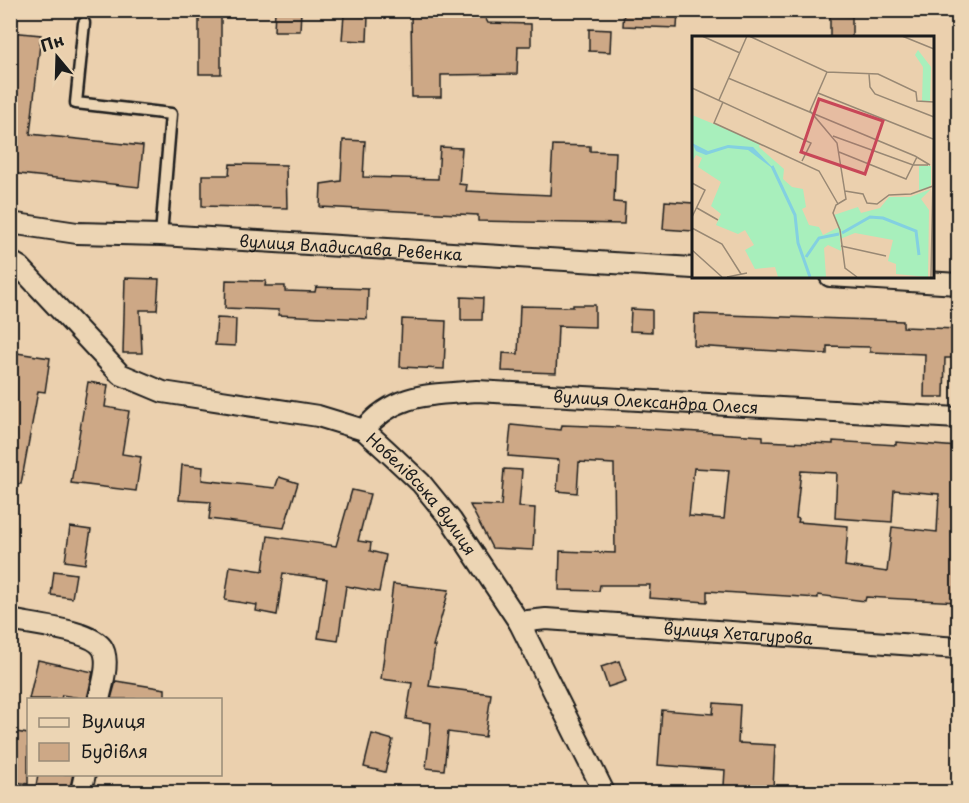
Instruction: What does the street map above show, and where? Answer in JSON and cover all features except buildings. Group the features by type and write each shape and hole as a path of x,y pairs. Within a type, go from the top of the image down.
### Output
{"street":[{"name":"вулиця Владислава Ревенка","path":"10,223 77,233 161,235 692,268"},
{"name":"Нобелівська вулиця","path":"10,261 20,267 120,374 141,385 224,403 318,416 364,430 421,483 451,520 519,622 604,792"},
{"path":"862,278 958,284"},
{"name":"вулиця Олександра Олеся","path":"364,430 387,408 411,397 477,391 958,418"},
{"name":"вулиця Хетагурова","path":"519,622 546,619 958,648"},
{"path":"10,620 92,637 103,649 106,664 99,698"},
{"path":"81,792 85,776"}],"lane":[{"path":"84,23 76,103 171,114 161,235"}]}
